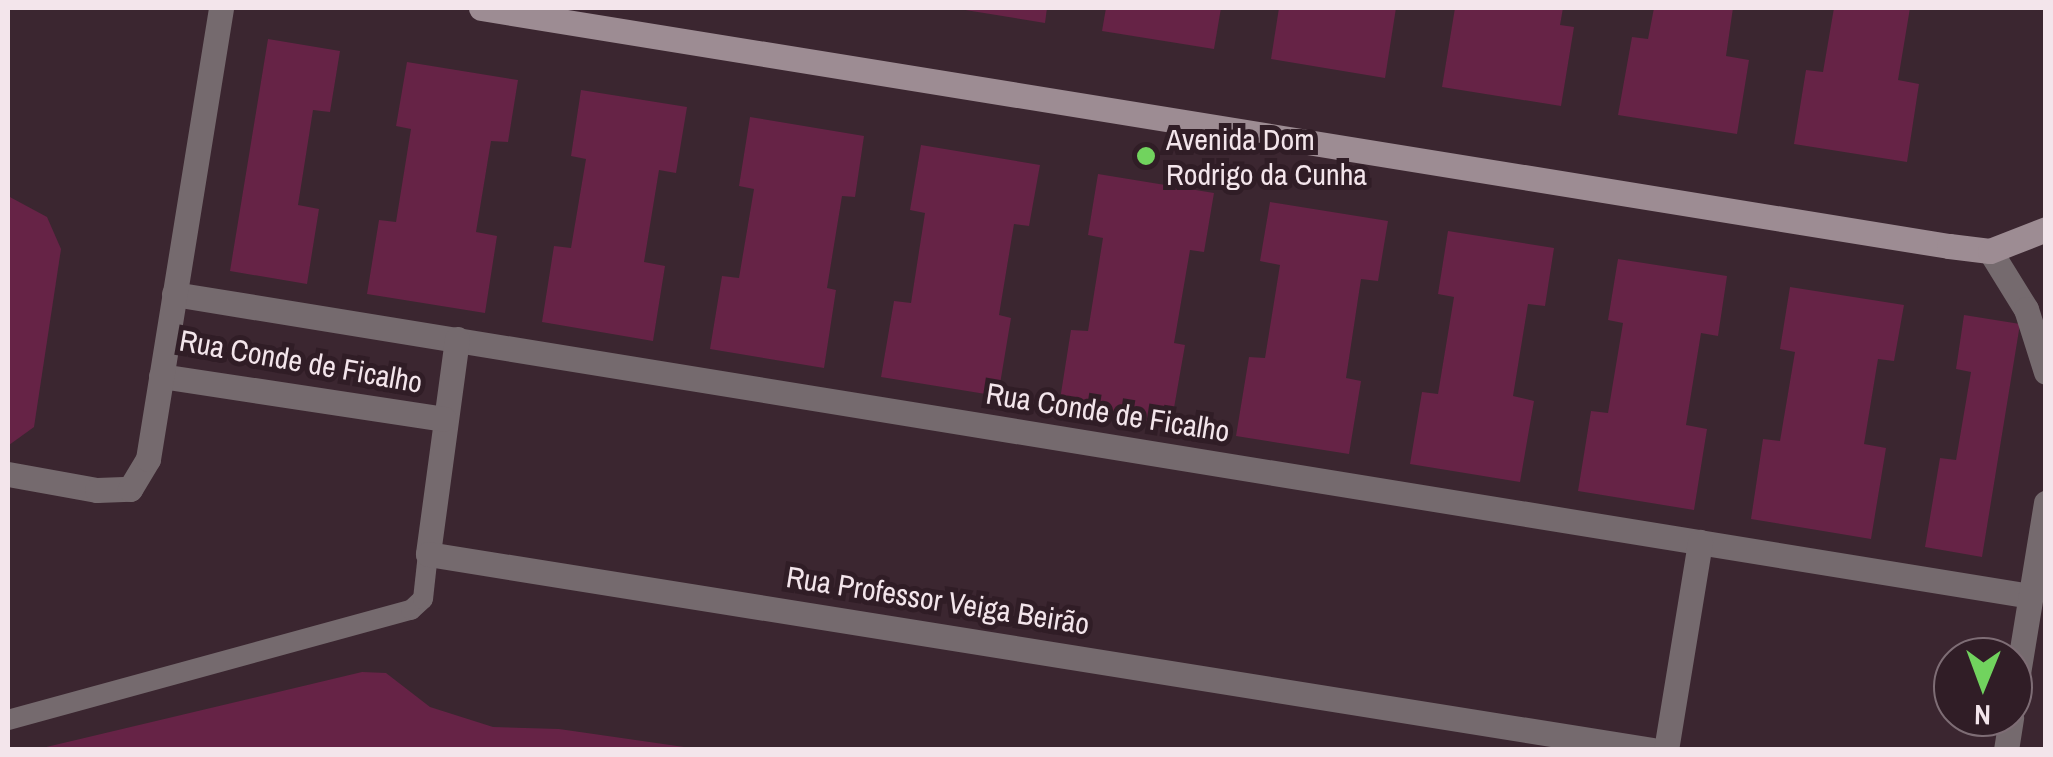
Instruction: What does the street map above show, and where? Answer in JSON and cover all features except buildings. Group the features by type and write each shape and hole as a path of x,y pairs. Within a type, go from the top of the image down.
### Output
{"street":[{"name":"Rua Conde de Ficalho","path":"221,8 161,376 444,419"},
{"path":"482,8 1990,252 2044,234"},
{"path":"1990,252 2026,310 2046,372"},
{"name":"Rua Conde de Ficalho","path":"174,294 2031,596"},
{"path":"428,554 457,339"},
{"path":"8,474 96,490 130,489 148,459 161,376"},
{"path":"2024,637 2046,503"},
{"path":"1666,750 1700,542"},
{"name":"Rua Professor Veiga Beirão","path":"428,554 1652,750"}],"lane":[{"path":"8,720 411,610 423,599 428,554"}],"shaded area":[{"path":"953,8 1047,8 1045,23"},
{"path":"1106,8 1221,8 1214,49 1102,31"},
{"path":"1279,8 1396,8 1385,78 1271,59"},
{"path":"1455,8 1563,8 1560,25 1574,27 1561,106 1442,87"},
{"path":"1654,8 1733,8 1726,56 1749,60 1737,134 1618,115 1632,37 1648,39"},
{"path":"1834,8 1910,8 1898,80 1919,84 1907,162 1794,144 1806,70 1823,72"},
{"path":"268,39 340,51 330,112 313,110 298,205 319,209 307,284 230,271"},
{"path":"407,62 518,80 508,142 491,141 476,232 497,236 485,313 367,294 379,220 396,222 411,129 396,126"},
{"path":"581,90 687,107 676,173 659,170 644,262 665,266 653,341 542,322 554,246 571,248 586,159 571,156"},
{"path":"750,117 864,136 855,197 842,196 827,288 836,290 824,368 710,349 722,276 739,278 754,189 739,186"},
{"path":"921,145 1040,165 1029,226 1014,224 999,315 1011,318 998,396 881,377 894,301 911,303 925,213 910,210"},
{"path":"1098,174 1214,193 1204,252 1190,250 1174,343 1185,345 1171,425 1059,406 1071,330 1088,331 1103,238 1088,235"},
{"path":"8,196 47,217 61,249 34,427 9,445"},
{"path":"1270,202 1388,221 1378,281 1361,279 1346,378 1361,381 1349,454 1236,436 1249,357 1265,358 1280,265 1260,261"},
{"path":"1448,231 1554,248 1545,306 1528,304 1513,396 1534,401 1520,482 1410,464 1422,392 1438,394 1454,297 1438,294"},
{"path":"1618,259 1727,276 1718,336 1701,333 1686,425 1707,429 1694,510 1578,491 1591,411 1608,413 1623,323 1608,320"},
{"path":"1790,287 1904,305 1894,361 1878,359 1864,444 1886,448 1871,539 1751,519 1763,439 1780,441 1795,352 1780,349"},
{"path":"1964,315 2020,324 1982,557 1925,547 1940,458 1956,460 1971,372 1956,369"},
{"path":"362,672 386,673 430,707 493,727 559,729 698,749 38,749"}],"place":[{"name":"Avenida Dom Rodrigo da Cunha","path":"1146,156"}]}
